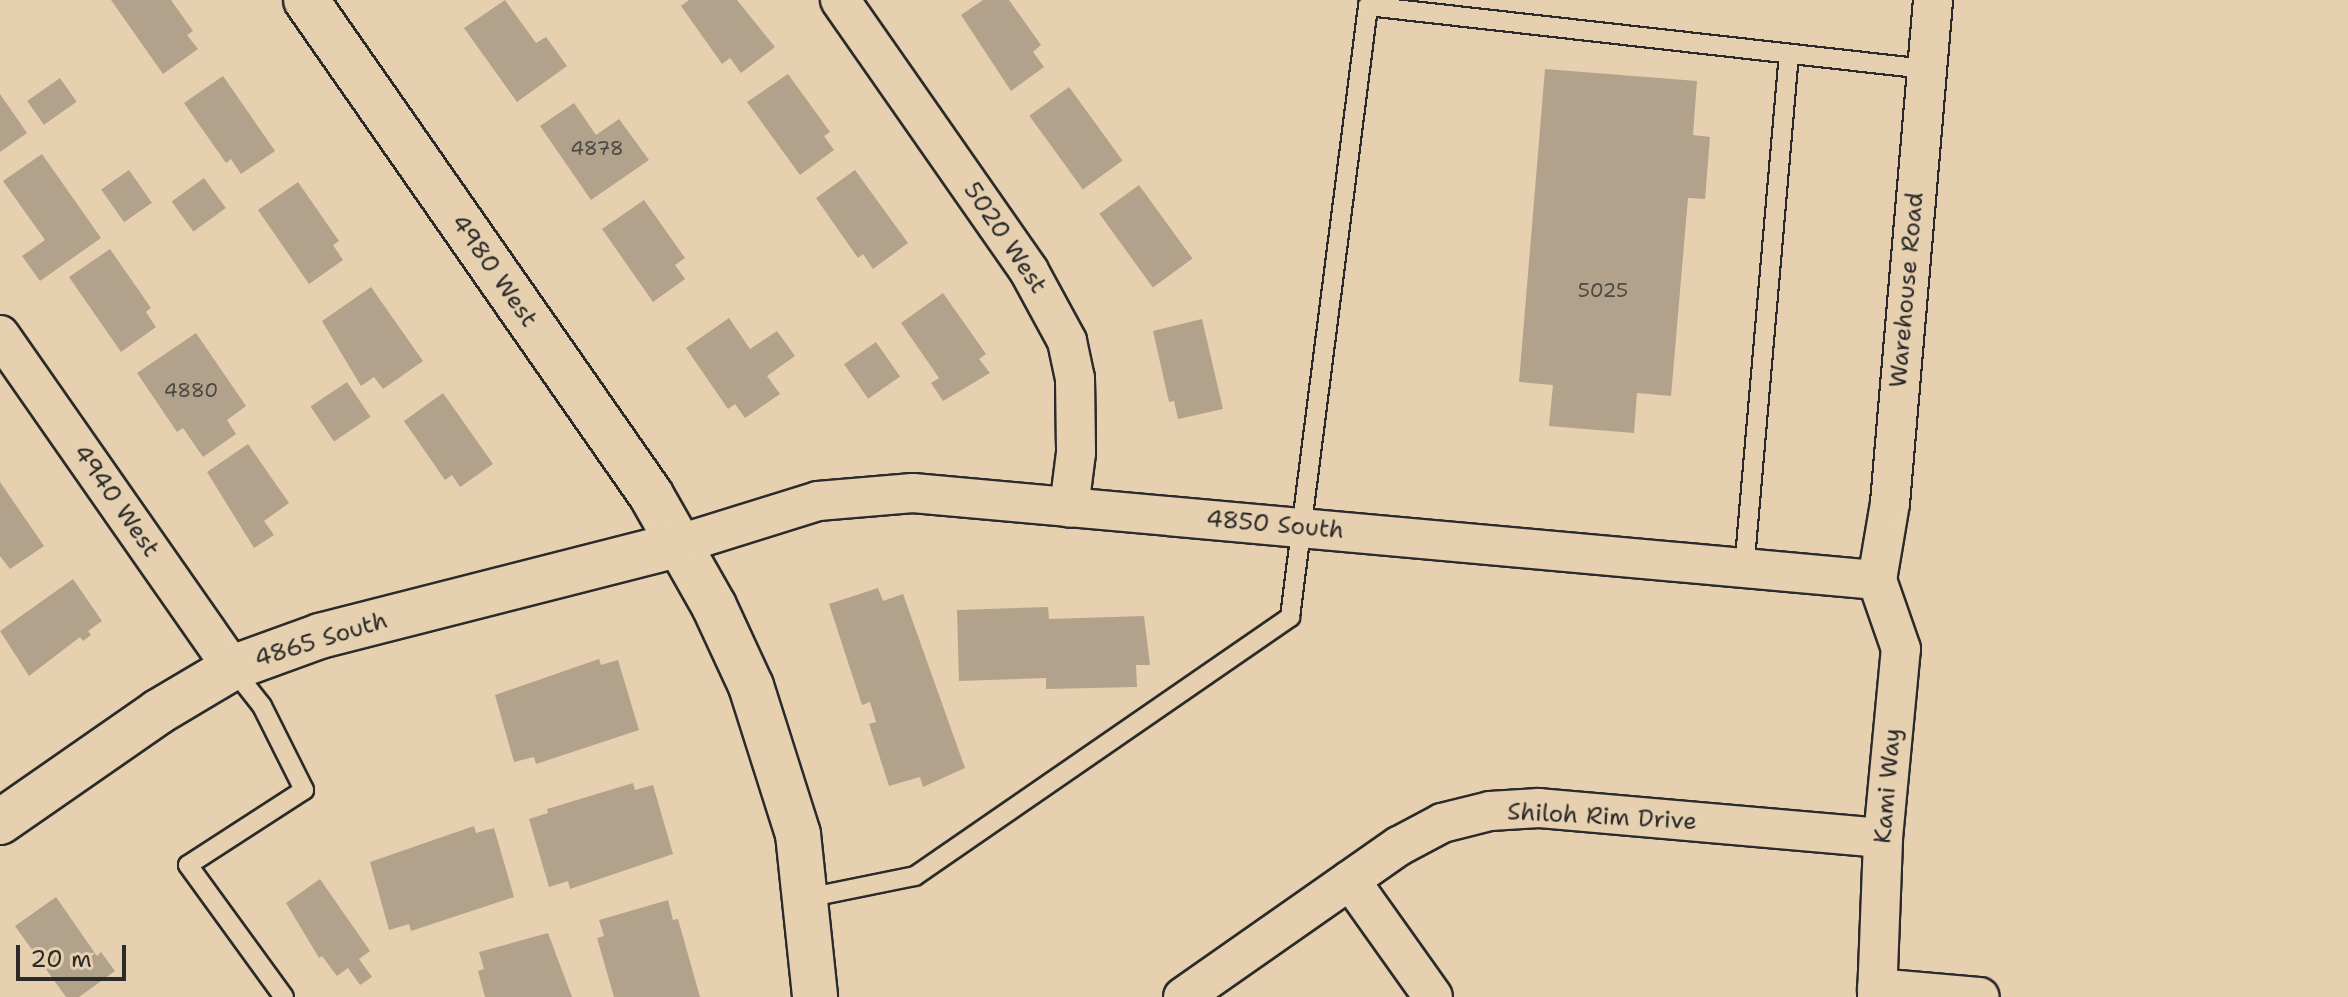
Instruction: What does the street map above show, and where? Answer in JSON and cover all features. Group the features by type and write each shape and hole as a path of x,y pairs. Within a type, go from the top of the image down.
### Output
{"street":[{"name":"4980 West","path":"306,0 680,544 751,686 798,834 815,997"},
{"name":"5020 West","path":"840,0 1029,271 1067,341 1075,378 1076,453 1069,508"},
{"name":"Warehouse Road","path":"1877,580 1890,503 1933,0"},
{"name":"4940 West","path":"0,335 232,668"},
{"name":"4850 South","path":"680,544 818,501 866,493 1305,527 1877,580"},
{"name":"4865 South","path":"0,822 158,712 232,668 320,636 680,544"},
{"name":"Kami Way","path":"1877,580 1901,649 1883,838 1877,992"},
{"name":"Shiloh Rim Drive","path":"1183,997 1350,880 1442,823 1490,811 1539,808 1883,838"},
{"path":"1350,880 1433,997"},
{"path":"1877,992 1980,997"}],"lane":[{"path":"807,898 915,876 1290,617 1305,527 1368,6 1925,69"},
{"path":"1744,570 1789,54"},
{"path":"232,668 262,706 304,790 188,865 284,997"}],"building":[{"path":"111,0 171,0 193,31 187,35 198,49 163,74"},
{"path":"505,0 536,43 546,37 567,66 517,102 464,28"},
{"path":"689,0 737,0 775,47 741,73 730,58 722,64 681,6"},
{"path":"983,0 1009,0 1041,45 1033,52 1044,67 1011,91 961,15"},
{"path":"1545,69 1697,81 1693,135 1710,137 1705,199 1688,198 1671,396 1637,393 1634,433 1549,426 1553,385 1519,382"},
{"path":"788,74 830,132 824,136 834,150 800,175 747,102"},
{"path":"223,76 275,151 241,174 231,159 226,163 184,103"},
{"path":"60,78 77,102 44,125 27,101"},
{"path":"1069,87 1122,161 1083,189 1029,116"},
{"path":"0,94 27,133 0,152"},
{"path":"574,103 596,135 619,119 649,160 591,200 540,126"},
{"path":"42,154 101,238 40,281 22,256 45,240 3,181"},
{"path":"129,170 152,203 124,222 101,190"},
{"path":"855,170 908,243 873,269 863,254 858,258 816,198"},
{"path":"204,178 226,208 193,231 172,202"},
{"path":"298,182 339,241 333,245 343,260 309,284 258,210"},
{"path":"1139,185 1192,259 1153,287 1099,214"},
{"path":"644,200 685,258 675,265 685,279 653,302 602,229"},
{"path":"110,249 151,308 146,312 156,327 121,352 69,277"},
{"path":"371,287 423,361 383,389 374,377 361,386 322,321"},
{"path":"943,293 986,354 979,359 990,373 943,401 931,383 939,378 901,323"},
{"path":"729,318 750,349 777,331 795,356 767,376 780,394 745,418 735,404 728,409 686,348"},
{"path":"1202,319 1223,409 1178,419 1174,401 1169,402 1153,331"},
{"path":"196,333 246,406 227,420 236,434 203,457 183,428 177,432 137,373"},
{"path":"876,342 900,376 868,399 844,364"},
{"path":"347,382 370,417 334,441 311,407"},
{"path":"443,393 493,464 460,487 452,475 445,480 404,421"},
{"path":"248,444 289,503 264,521 274,535 254,548 207,472"},
{"path":"0,482 44,546 10,569 0,556"},
{"path":"73,579 102,621 88,631 91,635 83,641 80,637 29,676 0,631"},
{"path":"878,588 883,601 903,594 965,768 923,787 920,777 889,786 869,724 876,722 870,702 862,705 829,604"},
{"path":"1048,607 1049,619 1144,616 1150,665 1136,665 1137,687 1046,689 1046,678 959,681 957,610"},
{"path":"599,659 601,665 618,660 639,730 536,764 534,757 514,762 495,695"},
{"path":"633,783 635,790 653,785 673,854 570,889 568,881 549,887 529,819 548,813 547,809"},
{"path":"474,826 476,833 494,828 514,897 411,931 409,924 389,930 370,862"},
{"path":"320,879 370,951 359,959 372,977 360,985 348,968 337,976 322,956 319,958 286,903"},
{"path":"56,897 97,956 101,952 115,971 79,997 66,997 15,926"},
{"path":"668,900 673,920 678,919 700,997 614,997 597,938 604,936 599,920"},
{"path":"548,933 572,997 485,997 478,971 484,969 479,952"}]}
